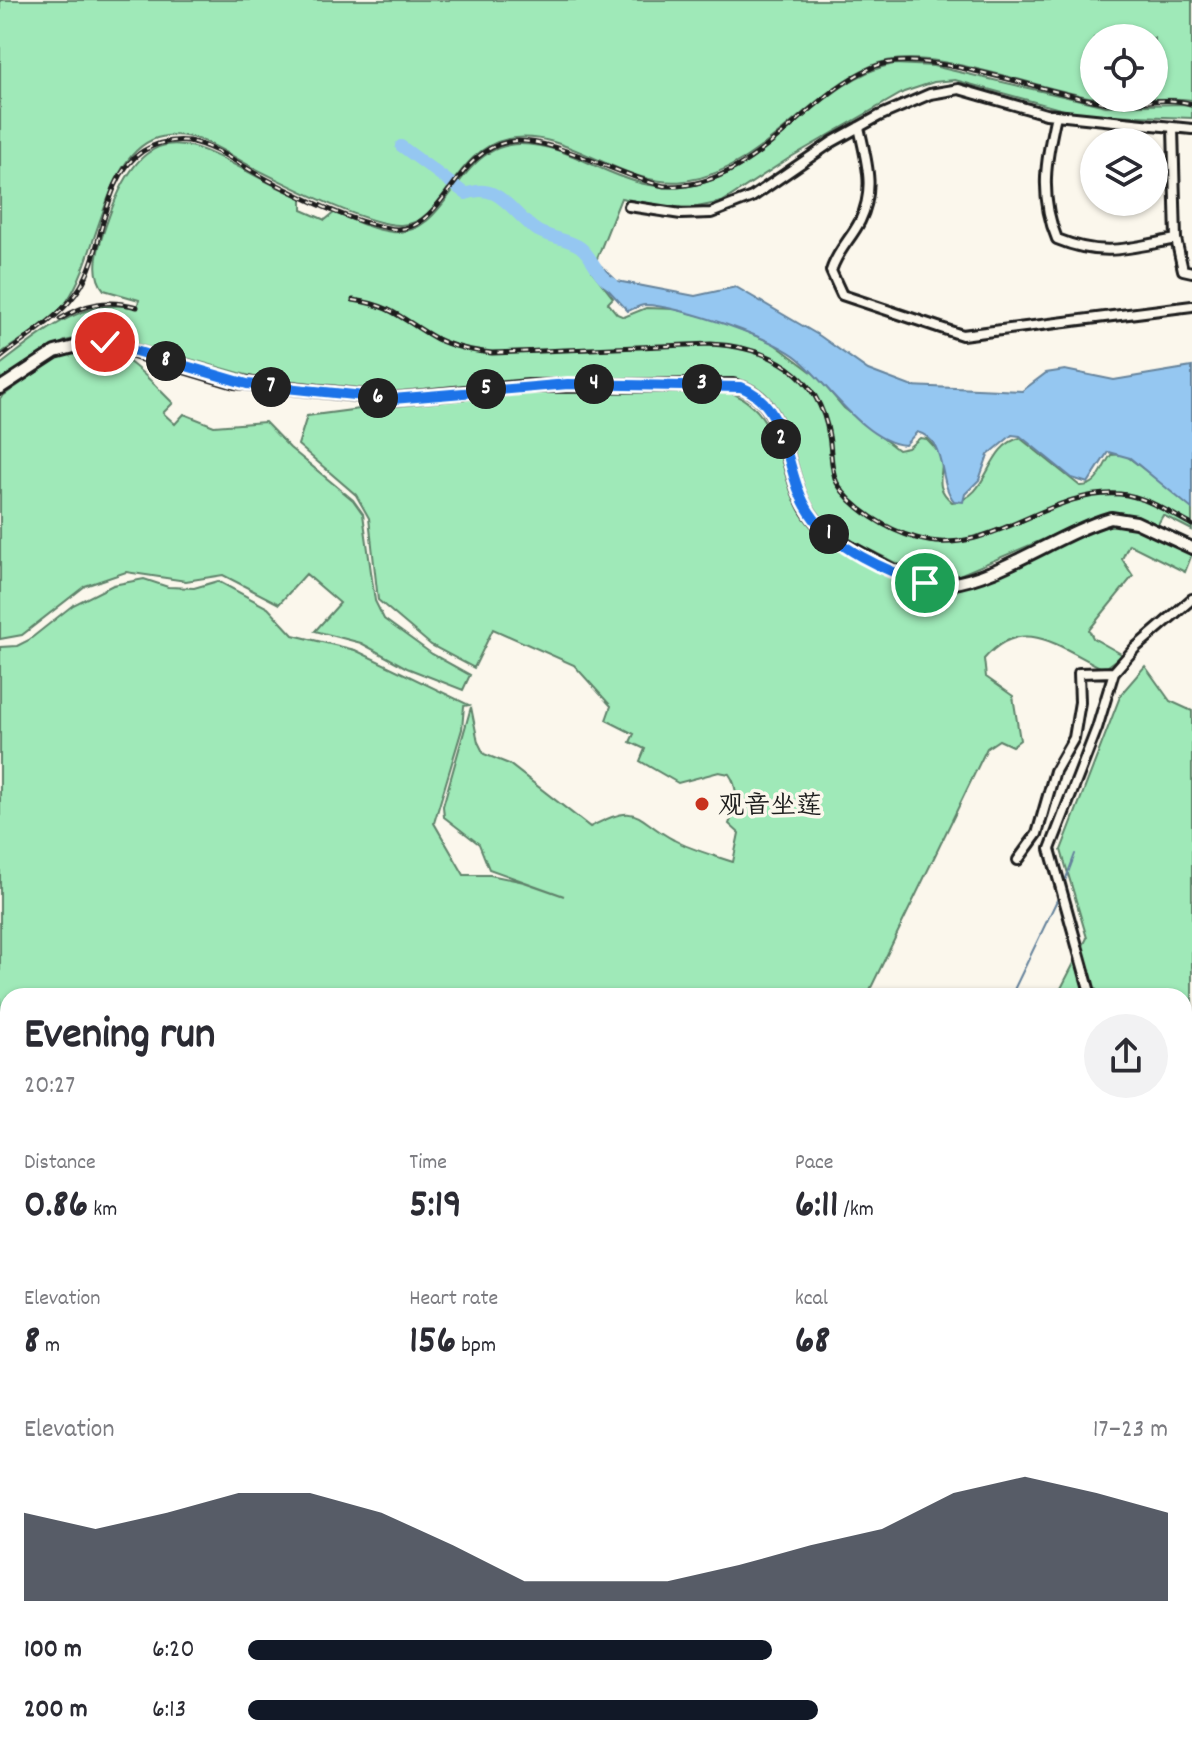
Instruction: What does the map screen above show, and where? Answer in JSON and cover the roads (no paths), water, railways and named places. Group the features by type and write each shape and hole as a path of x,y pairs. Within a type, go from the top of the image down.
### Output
{"main road":[{"path":"0,388 55,352 89,341 112,344 247,384 393,399 541,385 733,385 756,394 769,407 803,502 816,521 844,544 913,580 936,584 969,579 1111,518 1136,522 1192,548"}],"street":[{"path":"629,206 681,214 711,213 752,197 859,127 930,94 959,89 1056,115 1192,129"},
{"path":"1056,115 1044,189 1049,218 1057,239 1083,250 1107,253 1176,239"},
{"path":"859,127 871,187 860,221 835,257 831,271 842,295 962,335 1192,306"},
{"path":"1173,128 1176,239 1183,270 1192,272"},
{"path":"1089,988 1050,849 1097,728 1114,672 1125,657 1191,599"},
{"path":"1018,860 1037,834 1055,771 1074,738 1080,702 1079,673 1114,672"}],"water":[{"path":"598,263 617,281 695,296 736,287 820,336 868,370 910,386 1022,391 1046,373 1065,370 1114,380 1192,367 1192,509 1130,458 1108,452 1088,483 1072,478 1020,436 1012,435 988,455 979,480 965,494 963,502 954,501 945,483 938,452 927,436 917,432 905,445 890,442 876,434 848,411 801,361 772,343 680,311 643,305 628,311 602,283"}],"waterway":[{"path":"401,146 466,194 478,191 497,196 538,231 580,247 603,277 613,284"},
{"path":"1065,881 1075,854"},
{"path":"1015,988 1059,896"}],"railway":[{"path":"0,358 54,317 73,297 89,270 119,178 129,163 143,151 165,142 200,144 343,215 373,225 406,228 422,221 435,209 473,162 489,149 508,142 543,144 664,186 696,183 725,173 752,157 849,80 876,66 898,62 954,67 1102,102 1170,101 1192,104"},
{"path":"353,300 389,310 426,333 457,347 492,353 711,344 732,346 771,358 803,380 814,395 829,436 835,478 844,492 872,517 916,538 943,542 968,540 1068,501 1094,495 1120,494 1139,498 1192,525"},
{"path":"60,319 98,304 117,303 137,307"}],"place":[{"name":"观音坐莲","path":"702,804"}]}
